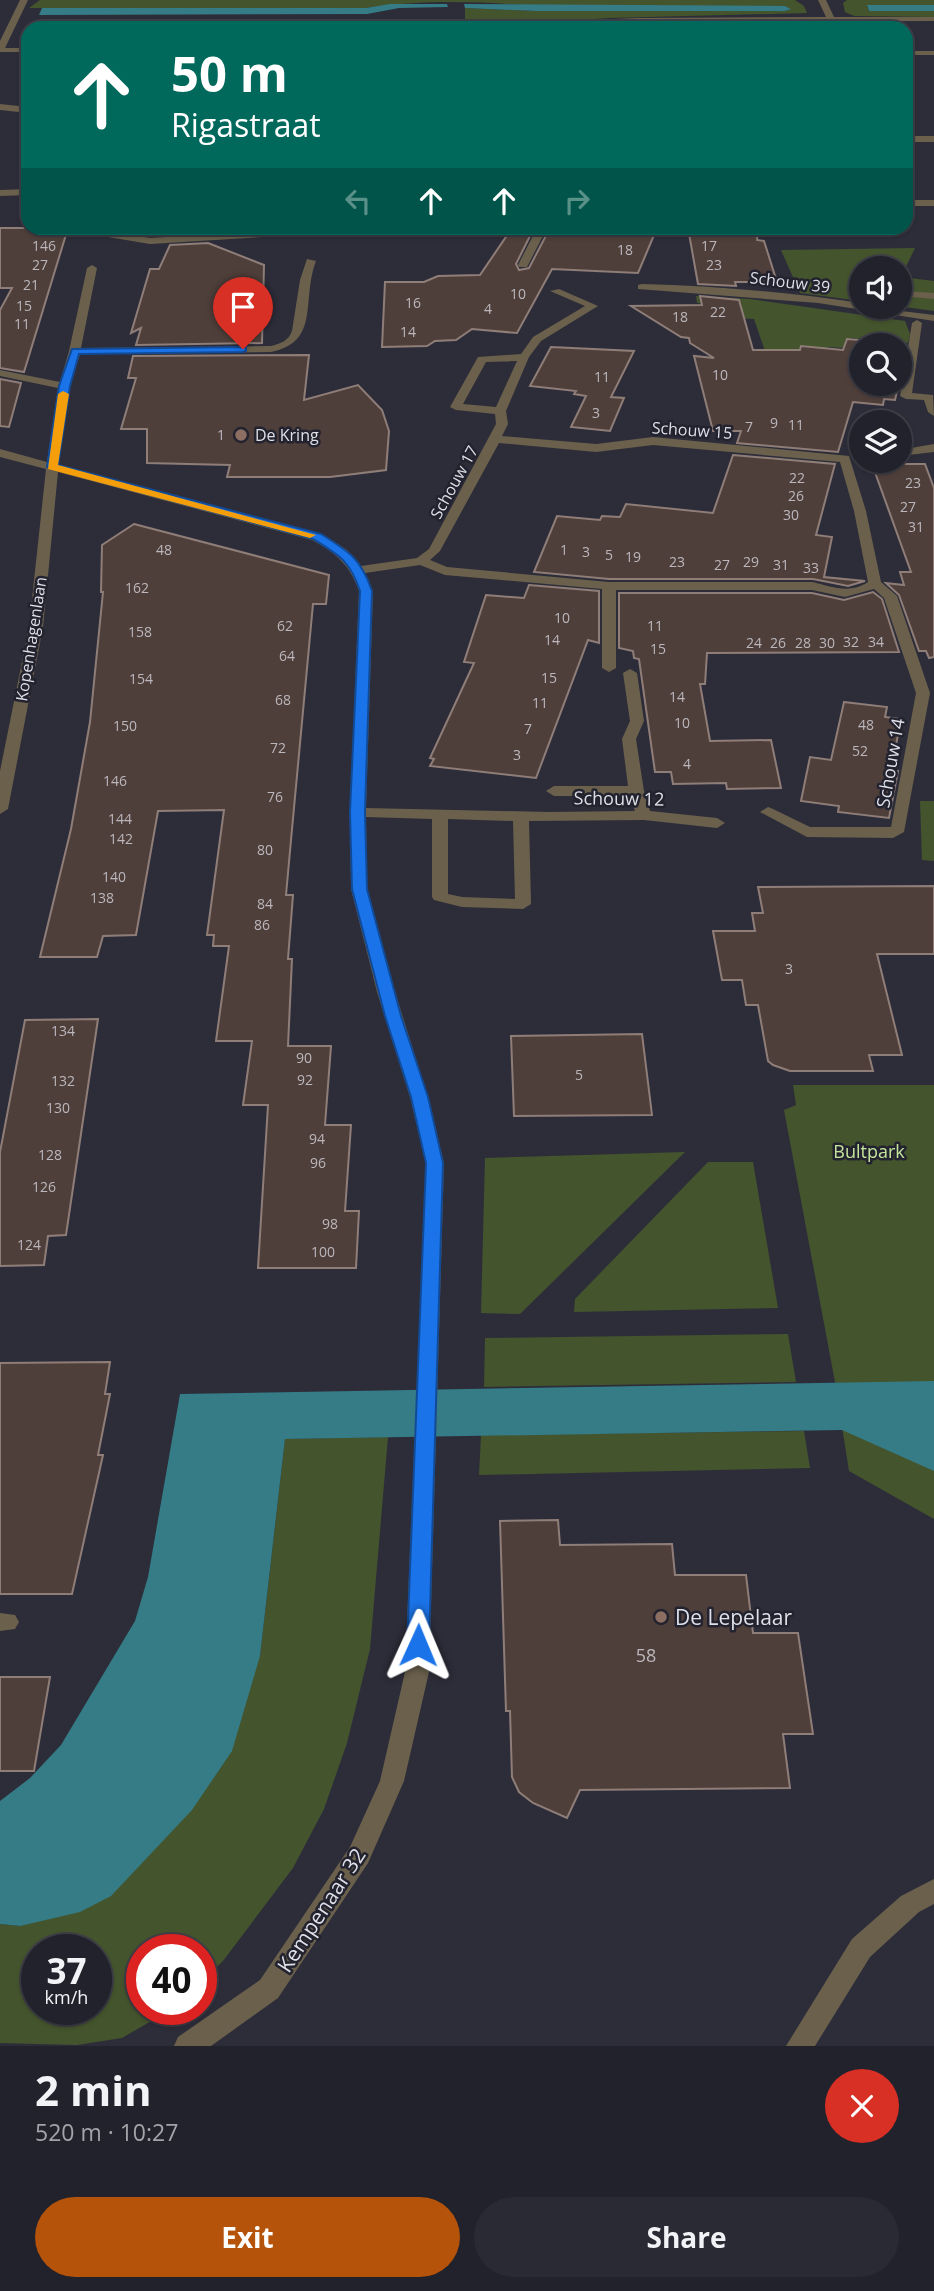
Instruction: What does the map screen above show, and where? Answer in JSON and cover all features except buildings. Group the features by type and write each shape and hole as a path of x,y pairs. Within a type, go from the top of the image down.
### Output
{"street":[{"path":"21,50 0,50 24,0"},
{"path":"822,0 831,19"},
{"path":"908,21 934,19"},
{"path":"747,21 846,21"},
{"path":"913,53 934,53"},
{"path":"0,107 21,109"},
{"path":"913,139 934,139"},
{"path":"0,194 21,192"},
{"path":"913,203 934,203"},
{"path":"112,235 150,241 248,235"},
{"path":"523,265 538,235"},
{"path":"75,351 271,349 289,344 296,336 306,271 311,261"},
{"name":"Kopenhagenlaan","path":"0,809 36,627 52,467 65,386 92,268"},
{"name":"Schouw 39","path":"642,287 818,300 934,318"},
{"name":"Schouw 17","path":"421,561 434,551 495,439 502,424 500,411 524,357 537,339 593,306 555,290"},
{"path":"912,295 934,296"},
{"path":"916,323 906,396 929,397 934,412"},
{"path":"500,411 456,407 482,359 524,357"},
{"path":"0,373 65,386"},
{"name":"Schouw 15","path":"495,439 596,448 653,441 849,458"},
{"path":"912,451 934,448"},
{"path":"0,453 317,537 347,555 359,570 421,561 445,571 609,586 813,586 835,593 864,592 875,583"},
{"name":"Schouw 14","path":"768,812 807,832 893,833 898,829 928,693 890,596 875,583 845,458"},
{"name":"Kempenaar 32","path":"188,2046 269,1989 359,1855 392,1781 417,1672 435,1163 419,1097 393,1016 359,889 358,812 366,591 359,570"},
{"path":"609,586 609,668"},
{"path":"630,673 637,721 629,738 636,791 644,815"},
{"path":"554,791 636,791"},
{"name":"Schouw 12","path":"358,812 521,817 644,815 717,823"},
{"path":"440,815 440,897 462,902 523,904 521,817"},
{"path":"800,2046 861,1948 910,1904 934,1891"}],"green space":[{"path":"40,0 795,0 804,6 807,13 566,21 465,21 465,8 537,11 790,9 785,6 531,6 449,2 366,8 29,8"},
{"path":"847,0 934,0 934,5 867,6 869,11 934,11 934,17 854,16 845,12 843,3"},
{"path":"915,248 911,256 849,256 849,299 800,293 781,250"},
{"path":"912,278 934,281 934,311 912,308"},
{"path":"696,296 750,299 849,313 849,319 905,321 910,333 849,333 849,339 843,348 828,347 820,358 766,354 754,319 734,318 732,305 697,303"},
{"path":"920,801 934,801 934,861 922,860"},
{"name":"Bultpark","path":"793,1085 934,1085 934,1519 849,1471 784,1110 796,1105"},
{"path":"685,1152 520,1314 481,1313 485,1158"},
{"path":"708,1162 753,1162 778,1308 574,1312 575,1299"},
{"path":"788,1334 796,1382 484,1387 485,1338"},
{"path":"804,1431 810,1468 479,1475 481,1435"},
{"path":"388,1437 370,1649 347,1743 324,1809 293,1868 217,1967 217,1934 126,1934 126,2025 144,2025 122,2038 77,2045 0,2043 0,1924 20,1926 260,1656 285,1439"}],"water":[{"path":"390,4 447,4 448,7 399,8 367,14 39,15 42,8 366,8"},
{"path":"464,4 785,6 791,9 537,11 465,8"},
{"path":"867,5 934,5 934,11 869,11"},
{"path":"934,1381 934,1471 842,1430 285,1439 260,1656 232,1751 192,1810 111,1896 80,1912 20,1926 0,1924 0,1801 30,1778 61,1745 135,1621 148,1577 180,1394"}],"slow traffic":[{"path":"63,394 52,467 310,535"}],"place":[{"name":"De Kring","path":"241,435"},
{"name":"De Lepelaar","path":"661,1617"}],"route":[{"path":"243,349 75,351 65,386 52,467 317,537 347,555 359,570 366,591 358,812 359,889 393,1016 419,1097 435,1163 418,1645"}]}
